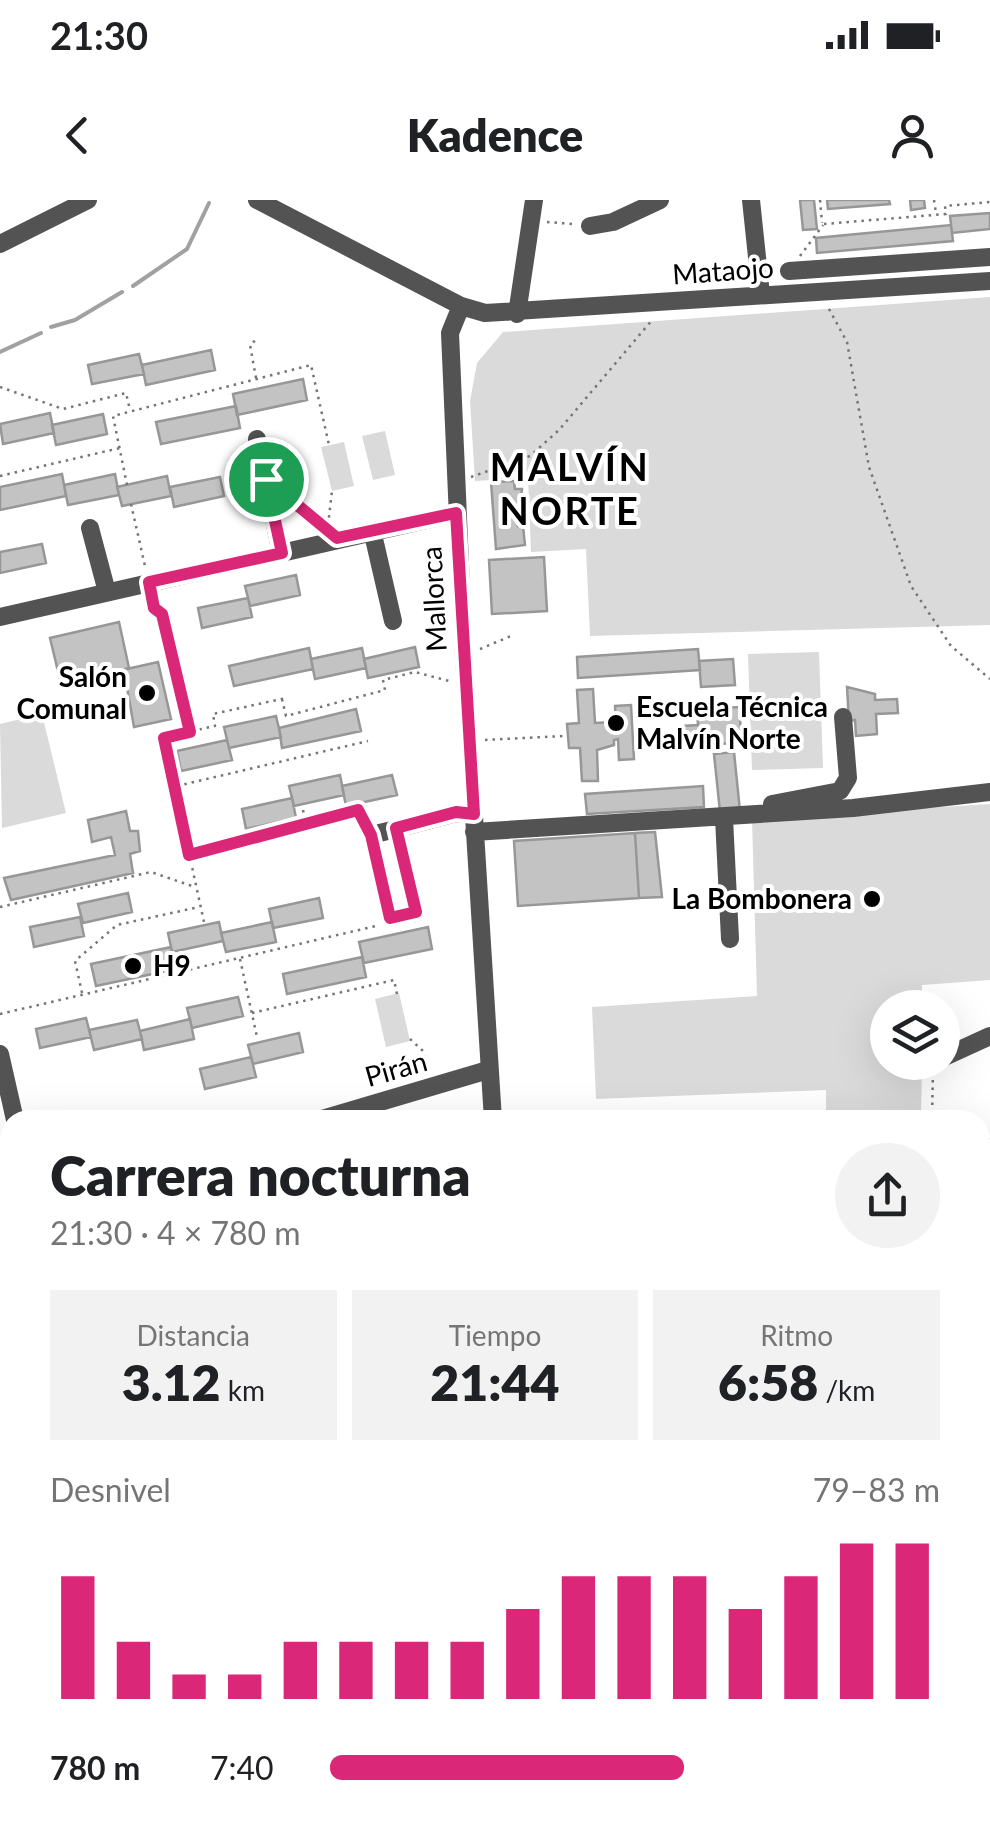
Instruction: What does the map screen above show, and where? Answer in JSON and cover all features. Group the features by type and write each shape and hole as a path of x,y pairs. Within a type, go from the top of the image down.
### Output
{"street":[{"path":"0,244 88,200"},
{"path":"257,200 461,306"},
{"path":"517,314 534,200"},
{"path":"590,226 629,216 660,200"},
{"path":"751,200 760,296"},
{"path":"789,270 990,257"},
{"name":"Mataojo","path":"461,306 485,313 517,314 990,281"},
{"name":"Mallorca","path":"461,306 450,333 456,513 488,1070 494,1110"},
{"path":"257,439 282,553"},
{"path":"0,617 456,513"},
{"path":"90,528 107,592"},
{"path":"372,530 393,621"},
{"path":"760,814 772,804 840,791 848,778 843,716"},
{"path":"396,828 416,912 390,918 371,835 396,828 456,812 474,823 724,818 990,792"},
{"path":"724,818 730,939"},
{"path":"960,1050 990,1036"},
{"path":"0,1054 13,1110"},
{"name":"Pirán","path":"354,1110 488,1070"}],"path":[{"path":"820,200 822,224 946,214 945,206 990,202"},
{"path":"934,200 936,214"},
{"path":"531,220 590,226"},
{"path":"456,482 530,456 559,430 630,342 671,302"},
{"path":"827,304 847,342 869,466 911,586 950,646 990,679"},
{"path":"256,379 250,345 258,338"},
{"path":"127,484 113,416 311,365 328,445"},
{"path":"0,387 62,409 126,393 130,412"},
{"path":"0,476 120,448"},
{"path":"266,479 327,531 332,491"},
{"path":"131,504 154,608 162,614 190,732"},
{"path":"464,656 511,636"},
{"path":"204,922 164,738 215,726 212,714 284,698 286,716 385,690 383,680 415,672 466,684"},
{"path":"469,741 563,736"},
{"path":"176,786 368,741"},
{"path":"189,855 307,827 304,810"},
{"path":"306,821 358,810 371,835"},
{"path":"0,907 151,872 196,888"},
{"path":"82,995 76,961 117,925 201,906"},
{"path":"0,1014 385,924 390,918"},
{"path":"240,958 257,1036"},
{"path":"252,1013 394,980 397,994"},
{"path":"410,1039 422,1050 435,1087"},
{"path":"932,1110 933,1080"}],"shaded area":[{"path":"990,297 990,625 590,636 586,549 531,552 528,478 475,481 470,401 477,363 503,332"},
{"path":"385,431 395,475 373,480 362,436"},
{"path":"344,442 354,486 332,491 321,447"},
{"path":"819,652 823,768 752,770 748,654"},
{"path":"42,714 66,813 2,828 0,724"},
{"path":"990,804 990,980 922,985 922,990 870,990 870,1080 922,1080 921,1110 826,1110 826,1090 596,1099 592,1007 757,996 752,819"},
{"path":"399,993 410,1041 386,1047 375,999"}],"building":[{"path":"800,200 814,200 817,229 803,230"},
{"path":"827,200 889,200 890,204 828,209"},
{"path":"910,200 924,200 925,208 911,210"},
{"path":"990,213 990,229 952,233 950,216"},
{"path":"951,225 953,241 817,253 816,238"},
{"path":"211,350 215,370 146,385 142,365"},
{"path":"139,354 144,374 92,384 88,365"},
{"path":"303,379 307,400 237,415 233,394"},
{"path":"236,406 240,428 161,444 156,422"},
{"path":"50,413 54,433 3,444 0,424"},
{"path":"103,414 107,434 56,445 52,425"},
{"path":"62,474 66,496 0,510 0,487"},
{"path":"115,474 119,495 68,505 64,485"},
{"path":"167,476 171,496 122,506 117,487"},
{"path":"220,477 224,496 174,507 170,487"},
{"path":"514,481 515,489 522,489 518,526 523,526 525,545 496,549 491,482"},
{"path":"42,544 46,563 0,573 0,552"},
{"path":"544,557 547,611 492,614 489,560"},
{"path":"296,575 300,595 250,606 245,586"},
{"path":"248,598 252,617 202,628 198,608"},
{"path":"119,622 129,668 61,684 50,638"},
{"path":"415,647 419,667 368,678 364,659"},
{"path":"309,648 313,669 234,686 229,666"},
{"path":"362,648 366,668 315,679 311,659"},
{"path":"698,649 700,670 578,678 577,657"},
{"path":"733,659 735,685 701,687 699,661"},
{"name":"Salón Comunal","path":"158,662 171,719 134,727 126,682 121,683 118,671"},
{"path":"847,687 875,694 875,700 897,699 898,713 876,714 877,734 856,736 855,720 849,721"},
{"path":"593,689 595,723 613,722 616,726 615,706 631,705 634,759 619,760 618,739 614,740 614,745 597,750 598,781 582,781 580,748 569,748 567,724 579,723 577,690"},
{"path":"739,707 742,742 699,746 698,732 696,741 686,742 683,726 698,725 697,710"},
{"path":"356,709 361,731 282,748 279,728"},
{"path":"276,716 281,737 229,748 224,727"},
{"path":"227,740 232,760 181,771 177,751"},
{"path":"734,752 740,811 720,812 714,754"},
{"path":"340,775 344,795 294,806 289,786"},
{"path":"392,775 397,795 346,806 342,786"},
{"path":"703,786 704,807 587,814 585,794"},
{"path":"292,798 296,818 246,829 242,809"},
{"path":"126,811 130,831 138,831 140,851 130,854 133,873 11,900 4,878 115,855 111,837 92,842 88,820"},
{"path":"655,832 662,897 639,898 635,833"},
{"path":"635,833 639,898 518,906 514,841"},
{"path":"128,893 132,912 83,923 78,904"},
{"path":"319,898 323,918 273,928 269,909"},
{"path":"80,917 84,936 34,947 30,927"},
{"path":"219,922 223,941 172,952 168,933"},
{"path":"272,922 276,942 226,952 221,933"},
{"path":"428,927 432,949 364,963 359,942"},
{"name":"H9","path":"171,947 176,969 96,986 91,964"},
{"path":"362,957 366,977 287,994 283,974"},
{"path":"238,997 243,1016 192,1028 187,1008"},
{"path":"86,1018 91,1037 40,1048 36,1029"},
{"path":"190,1019 194,1039 144,1050 140,1031"},
{"path":"137,1020 142,1039 94,1050 89,1030"},
{"path":"299,1033 303,1052 253,1064 248,1045"},
{"path":"251,1057 256,1077 205,1089 200,1069"}],"waterway":[{"path":"133,286 187,249 209,203"},
{"path":"51,327 75,320 122,292"},
{"path":"0,352 41,333"}],"place":[{"name":"Salón Comunal","path":"147,693"},
{"name":"Escuela Técnica Malvín Norte","path":"616,723"},
{"name":"La Bombonera","path":"872,899"},
{"name":"H9","path":"133,966"}],"district":[{"name":"MALVÍN NORTE","path":"570,490"}],"route":[{"path":"266,479 337,538 456,513 474,814 456,812 396,828 416,912 390,918 371,835 363,827 358,810 306,821 307,827 189,855 164,738 190,732 162,614 154,608 149,582 282,553 266,479"}]}
